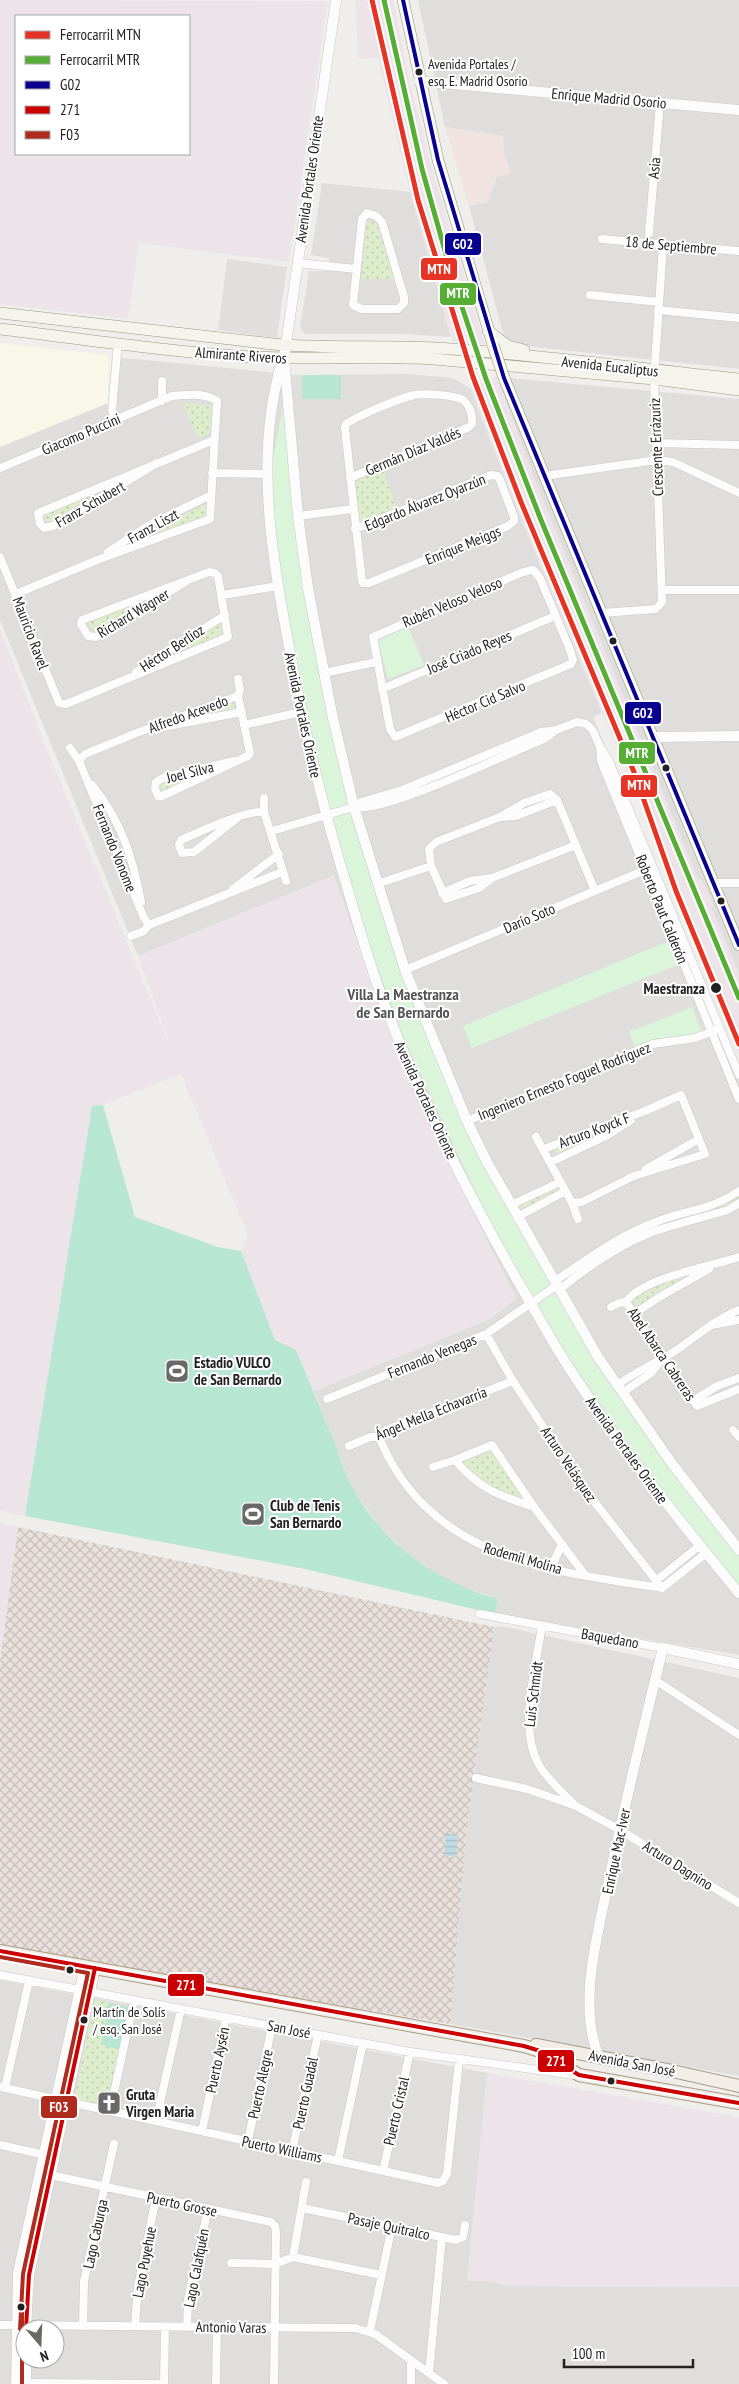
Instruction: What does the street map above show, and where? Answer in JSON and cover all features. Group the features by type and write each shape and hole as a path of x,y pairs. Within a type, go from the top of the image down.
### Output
{"main road":[{"path":"403,0 419,81 438,160 488,331 504,378 739,945"},
{"name":"Almirante Riveros","path":"0,312 284,345 406,346 481,352"},
{"name":"Almirante Riveros","path":"0,330 218,354 284,358 398,357 482,364"},
{"path":"488,331 508,346 519,350 614,360 629,363 650,373"},
{"name":"Avenida Eucaliptus","path":"481,352 650,373 739,390"},
{"name":"Avenida Eucaliptus","path":"482,364 739,379"},
{"name":"Avenida San José","path":"0,1951 524,2046 540,2051 580,2075 739,2103"},
{"name":"Avenida San José","path":"524,2046 544,2046 739,2086"},
{"path":"599,2057 615,2081"}],"street":[{"name":"Avenida Portales Oriente","path":"336,0 284,345 284,358 298,516 312,611 354,808 405,970 467,1121 556,1286 620,1389 673,1465 738,1546"},
{"name":"Enrique Madrid Osorio","path":"419,81 739,110"},
{"name":"Asia","path":"649,233 660,103"},
{"path":"372,214 382,222 384,228 404,297 402,308 357,308 353,301 356,269 363,215 372,214"},
{"name":"18 de Septiembre","path":"602,239 739,251"},
{"name":"Crescente Errázuriz","path":"662,590 657,460 650,373 663,245"},
{"path":"297,264 356,269"},
{"path":"590,295 739,318"},
{"path":"115,420 112,410 118,343"},
{"name":"Avenida Portales Oriente","path":"284,358 274,404 268,474 271,530 278,586 301,712 326,816 363,944 400,1045 478,1210 573,1375 616,1437 702,1550 739,1593"},
{"path":"162,381 162,401"},
{"name":"Giacomo Puccini","path":"0,468 172,396 188,394 211,397 217,401 214,440"},
{"name":"Germán Díaz Valdés","path":"426,394 462,399 469,408 473,421 464,430 350,478 346,424 412,396 426,394"},
{"path":"274,404 281,402 288,406"},
{"path":"211,495 214,440"},
{"name":"Franz Schubert","path":"157,463 53,526 44,528 40,524 38,513 157,463 214,440"},
{"path":"656,443 739,445"},
{"path":"544,476 657,460 673,462 739,493"},
{"path":"212,474 268,474"},
{"name":"Edgardo Álvarez Oyarzún","path":"355,529 495,475"},
{"name":"Enrique Meiggs","path":"355,529 363,583 369,583 512,523 512,510 500,480 495,475"},
{"path":"350,478 355,529"},
{"name":"Franz Liszt","path":"16,594 97,560 210,519 211,495 149,525 97,560"},
{"path":"298,516 352,509"},
{"name":"Mauricio Ravel","path":"0,557 59,703 66,704"},
{"name":"Rubén Veloso Veloso","path":"376,662 373,637 523,572 533,570 540,578 556,616"},
{"name":"Richard Wagner","path":"185,582 96,637 88,636 83,628 82,620 209,572 215,573 218,576 223,595"},
{"path":"224,615 223,595 278,586"},
{"path":"602,613 656,609 662,602 662,590 739,590"},
{"name":"Héctor Berlioz","path":"66,704 228,637 224,615 119,682"},
{"name":"Héctor Cid Salvo","path":"382,689 390,729 395,737 568,666 573,660 556,616"},
{"name":"José Criado Reyes","path":"382,689 556,616"},
{"path":"324,673 376,662 382,689"},
{"path":"238,679 240,690 238,696 244,725 301,712"},
{"name":"Alfredo Acevedo","path":"79,761 85,754 138,732 238,696"},
{"name":"Alfredo Acevedo","path":"138,732 242,712"},
{"name":"Roberto Paut Calderón","path":"272,831 354,808 361,802 402,790 541,732 556,730 577,722 586,724 592,730 608,758 650,868 716,1030 739,1099"},
{"name":"Joel Silva","path":"234,761 162,796 158,796 155,788 156,782 165,777 244,758 250,753 244,725"},
{"path":"654,737 739,736"},
{"name":"Fernando Vonome","path":"70,748 79,761 147,922"},
{"name":"Fernando Vonome","path":"86,777 103,798 123,832 147,922"},
{"path":"576,845 492,878 479,888 450,899 446,899 442,893 431,866 428,852 433,844 500,817 516,807 547,794 553,795 557,800 576,845 595,891"},
{"path":"264,798 264,812 272,831 286,881"},
{"path":"238,818 194,852 182,853 179,845 181,840 238,818 264,812"},
{"path":"223,896 279,854"},
{"path":"377,884 431,866"},
{"name":"Darío Soto","path":"405,970 650,868"},
{"path":"131,936 144,931 147,922 223,896 282,872"},
{"path":"713,883 739,883"},
{"name":"Roberto Paut Calderón","path":"716,1030 739,1075"},
{"name":"Ingeniero Ernesto Foguel Rodríguez","path":"467,1121 653,1044 695,1038 716,1030"},
{"name":"Arturo Koyck F","path":"544,1149 645,1111 681,1095 699,1139"},
{"name":"Arturo Koyck F","path":"551,1162 604,1137 645,1111"},
{"path":"536,1137 551,1162 578,1219"},
{"path":"572,1203 582,1202 631,1178 699,1139 705,1154 631,1178"},
{"path":"511,1205 560,1182"},
{"path":"532,1304 556,1286 558,1278 603,1248 660,1220 723,1202 739,1191"},
{"path":"518,1217 564,1192"},
{"path":"556,1286 563,1287 599,1262 654,1232 728,1210 739,1203"},
{"path":"634,1314 661,1296 722,1263 739,1256"},
{"path":"611,1308 619,1303 626,1302 632,1296 659,1281 722,1263"},
{"name":"Abel Abarca Cabreras","path":"626,1302 695,1404"},
{"name":"Fernando Venegas","path":"327,1399 486,1334 532,1304"},
{"path":"620,1389 651,1373 664,1358 712,1325 739,1310"},
{"path":"712,1325 739,1320"},
{"name":"Arturo Velásquez","path":"486,1334 513,1380 582,1486 662,1588"},
{"path":"695,1404 717,1386 739,1378"},
{"name":"Ángel Mella Echavarría","path":"349,1446 370,1437 379,1437 386,1430 513,1380"},
{"path":"695,1404 739,1389"},
{"name":"Rodemil Molina","path":"379,1437 391,1463 406,1487 425,1508 447,1527 472,1542 492,1551 552,1568 662,1588"},
{"path":"433,1466 455,1460 492,1445 534,1507 585,1575"},
{"path":"455,1460 469,1478 501,1497 534,1507"},
{"path":"552,1568 562,1544"},
{"path":"657,1580 702,1550"},
{"path":"662,1588 702,1550"},
{"name":"Baquedano","path":"480,1614 739,1664"},
{"name":"Luis Schmidt","path":"542,1626 528,1719 529,1738 534,1756 544,1772 576,1806"},
{"name":"Enrique Mac-Iver","path":"599,2057 592,2031 590,1990 594,1954 620,1830 663,1648"},
{"path":"655,1680 739,1735"},
{"name":"Arturo Dagnino","path":"476,1778 527,1788 576,1806 620,1830 739,1903"},
{"path":"22,2319 18,2274 49,2156 90,1967"},
{"name":"San José","path":"0,1975 410,2052 580,2075"},
{"path":"3,2087 28,1980"},
{"path":"110,2111 134,2000"},
{"path":"156,2121 181,2009"},
{"name":"Puerto Aysén","path":"202,2131 226,2018"},
{"name":"Puerto Alegre","path":"248,2141 272,2026"},
{"name":"Puerto Guadal","path":"292,2151 318,2035"},
{"path":"338,2161 364,2043"},
{"name":"Puerto Cristal","path":"383,2171 410,2052"},
{"name":"Puerto Williams","path":"3,2087 438,2183 445,2179 460,2060"},
{"name":"Lago Caburga","path":"83,2326 84,2282 114,2144"},
{"path":"0,2145 49,2156"},
{"path":"24,2319 29,2275 50,2175 49,2156"},
{"name":"Puerto Grosse","path":"50,2175 271,2222 275,2226 276,2232 275,2264"},
{"path":"293,2257 306,2182"},
{"name":"Lago Puyehue","path":"135,2326 138,2286 156,2198"},
{"name":"Pasaje Quitralco","path":"302,2208 442,2237 461,2239 465,2225"},
{"name":"Lago Calafquén","path":"187,2327 188,2299 208,2209"},
{"path":"370,2331 392,2226"},
{"path":"429,2373 442,2237"},
{"path":"232,2263 275,2264 293,2257 382,2275"},
{"path":"274,2384 275,2264"},
{"name":"Antonio Varas","path":"0,2325 15,2326"},
{"name":"Antonio Varas","path":"65,2326 355,2328 370,2331 444,2384"},
{"path":"23,2384 164,2384 165,2326"},
{"path":"216,2384 217,2327"},
{"path":"411,2360 411,2384"},
{"path":"23,2369 23,2384"},
{"path":"23,2384 25,2369"}],"shaded area":[{"path":"0,0 328,1 289,262 139,243 128,319 0,304"},
{"path":"355,0 393,0 409,79 430,161 485,345 453,341 410,192 378,58 358,59"},
{"path":"418,0 739,0 739,369 506,344 469,206 488,202 504,155 503,136 445,127"},
{"path":"445,127 503,136 504,154 512,173 495,178 488,202 469,206"},
{"path":"322,183 410,192 451,337 403,334 305,334 300,328 309,271 327,271 329,258 311,255"},
{"path":"227,259 287,267 277,338 218,330"},
{"path":"0,343 109,355 108,403 0,447"},
{"path":"113,357 299,375 410,374 452,378 470,388 518,512 602,713 593,717 739,1071 739,1655 495,1614 498,1599 448,1581 411,1557 380,1527 353,1489 314,1391 490,1319 516,1298 414,1095 333,876 138,956 0,620 0,447 108,403"},
{"path":"497,377 739,399 739,974 711,907 713,906 704,884 698,879 535,481"},
{"path":"497,377 535,481 698,879 700,878 704,884 713,906 711,907 739,974 739,1053 671,891 653,833 518,512 470,388 472,382"},
{"path":"0,629 45,745 172,1051 138,956 334,876 414,1095 516,1299 490,1319 314,1391 296,1350 275,1340 241,1251 248,1235 181,1074 103,1105 92,1106 25,1516 0,1511"},
{"path":"675,966 692,1007 632,1031 615,990"},
{"path":"0,1523 18,1527 0,1662"},
{"path":"18,1527 494,1627 467,1826 450,2024 118,1968 0,1946 0,1662"},
{"path":"501,1626 739,1678 739,2076 450,2024 467,1826 494,1627"},
{"path":"0,1980 487,2073 468,2280 489,2281 508,2286 739,2287 739,2384 0,2384"},
{"path":"487,2073 739,2117 739,2287 508,2286 489,2281 467,2281"}],"green space":[{"path":"367,221 376,223 395,279 361,279"},
{"path":"302,375 341,375 341,399 302,399"},
{"path":"182,403 214,406 212,433 198,438"},
{"path":"282,411 287,412 302,571 366,862 386,927 429,1041 550,1280 739,1552 739,1589 633,1452 552,1333 497,1238 405,1041 368,942 314,754 285,607 273,517 272,483 272,465"},
{"path":"382,467 398,511 362,523 359,518 355,485 362,477"},
{"path":"127,479 47,525 44,515"},
{"path":"208,503 208,516 136,542 153,529"},
{"path":"155,597 94,633 87,622"},
{"path":"221,622 222,635 162,660"},
{"path":"408,626 424,665 388,679 378,641"},
{"path":"232,698 234,709 178,722"},
{"path":"199,772 163,792 160,784"},
{"path":"671,940 680,962 675,966 472,1048 463,1026"},
{"path":"692,1007 701,1030 699,1033 658,1038 635,1048 629,1031"},
{"name":"Estadio VULCO de San Bernardo","path":"103,1105 135,1217 218,1247 241,1251 275,1340 296,1350 348,1478 367,1510 397,1545 434,1572 476,1592 498,1599 495,1614 305,1569 25,1516 92,1106"},
{"path":"611,1129 558,1157 554,1150"},
{"path":"556,1186 559,1191 520,1210 518,1205"},
{"path":"739,1197 739,1200 728,1206 650,1230 564,1282 562,1280 596,1256 634,1234 659,1224 710,1209"},
{"path":"696,1269 636,1307 631,1299"},
{"path":"491,1451 526,1501 507,1495 490,1486 474,1476 460,1463"},
{"path":"95,2000 129,2007 109,2106 74,2099"},
{"path":"109,2003 128,2007 119,2049 101,2045"}],"water":[{"path":"446,1834 458,1835 456,1857 444,1855"}],"rail line":[{"name":"MTN","path":"372,0 418,200 473,377 521,502 634,772 676,891 739,1044"},
{"name":"MTR","path":"384,0 422,169 454,283 486,379 541,520 739,998"}],"transit line":[{"name":"G02","path":"403,0 438,160 504,378 739,945"},
{"name":"271","path":"0,1951 524,2046 540,2051 579,2075 739,2103"},
{"name":"F03","path":"0,1957 88,1973 23,2274 21,2319"},
{"name":"271","path":"27,2319 29,2275 95,1968"},
{"name":"F03","path":"22,2302 22,2384"}],"place":[{"name":"Avenida Portales / esq. E. Madrid Osorio","path":"419,72"},
{"name":"Maestranza","path":"716,988"},
{"name":"Estadio VULCO de San Bernardo","path":"177,1371"},
{"name":"Club de Tenis San Bernardo","path":"253,1514"},
{"name":"Martín de Solís / esq. San José","path":"84,2020"},
{"name":"Gruta Virgen Maria","path":"109,2103"}],"district":[{"name":"Villa La Maestranza de San Bernardo","path":"403,1003"}]}
